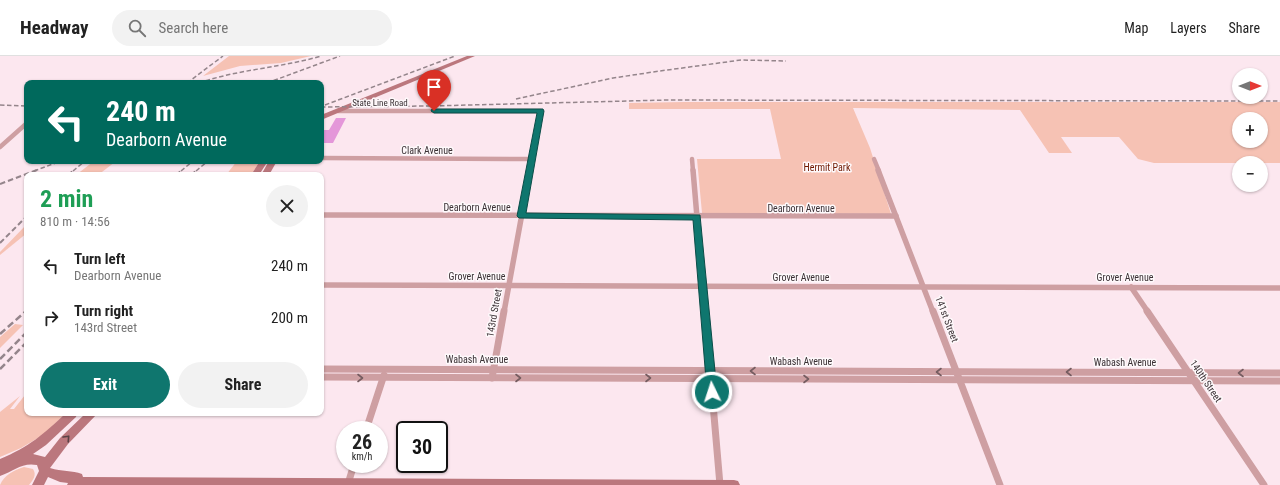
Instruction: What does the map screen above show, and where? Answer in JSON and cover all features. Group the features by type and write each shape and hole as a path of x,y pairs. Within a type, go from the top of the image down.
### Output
{"street":[{"path":"324,117 472,56"},
{"name":"State Line Road","path":"338,111 541,111"},
{"name":"143rd Street","path":"492,378 541,111"},
{"path":"0,147 24,126"},
{"name":"Clark Avenue","path":"324,158 532,159"},
{"path":"692,159 720,485"},
{"name":"141st Street","path":"874,159 1000,485"},
{"path":"259,172 269,164"},
{"name":"Dearborn Avenue","path":"324,215 697,217 896,216"},
{"name":"Grover Avenue","path":"324,285 1280,288"},
{"name":"140th Street","path":"1131,287 1264,485"},
{"name":"Wabash Avenue","path":"324,369 1280,373"},
{"path":"369,421 386,369"},
{"name":"Wabash Avenue","path":"324,378 1280,381"},
{"path":"24,460 53,438 71,416"},
{"path":"2,467 42,442 71,416"},
{"path":"38,485 45,468 64,441 90,416"},
{"path":"2,467 24,460 37,459 42,461 45,468 60,477 78,478 75,483 734,485"},
{"path":"348,484 351,473"}],"green space":[{"path":"229,56 311,56 281,63 240,66 203,76"},
{"name":"Hermit Park","path":"684,102 1232,102 1232,104 1268,104 1268,102 1280,102 1280,163 1268,163 1268,156 1232,156 1232,163 1154,163 1138,159 1119,137 1061,137 1072,153 1049,153 1020,110 853,108 870,148 891,214 702,213 697,159 781,159 770,109 629,109 629,103"},
{"path":"90,164 112,164 102,172 80,172"},
{"path":"235,164 258,164 253,172 228,172"},
{"path":"24,227 24,235 0,255 0,252"},
{"path":"15,324 23,325 0,348 0,337"},
{"path":"20,396 10,409 14,409 24,396 24,416 63,416 43,435 21,448 0,457 0,412"},
{"path":"24,467 33,469 35,473 29,485 0,485 4,478 10,473"}],"building":[{"path":"336,118 346,118 333,143 324,143 324,130 329,130"}],"railway":[{"path":"191,80 223,56"},
{"path":"208,80 321,56"},
{"path":"275,80 340,56"},
{"path":"325,105 455,56"},
{"path":"516,99 613,78 660,71 741,60 786,61"},
{"path":"324,107 667,100 1280,101"},
{"path":"0,105 24,106"},
{"path":"34,171 53,164"},
{"path":"73,171 81,164"},
{"path":"181,171 189,164"},
{"path":"196,171 204,164"},
{"path":"32,172 37,170"},
{"path":"0,184 24,175"},
{"path":"0,243 24,219"},
{"path":"0,334 24,313"},
{"path":"0,359 24,335"},
{"path":"0,369 24,345"}],"route":[{"path":"434,111 541,111 522,216 697,217 712,392"}]}
